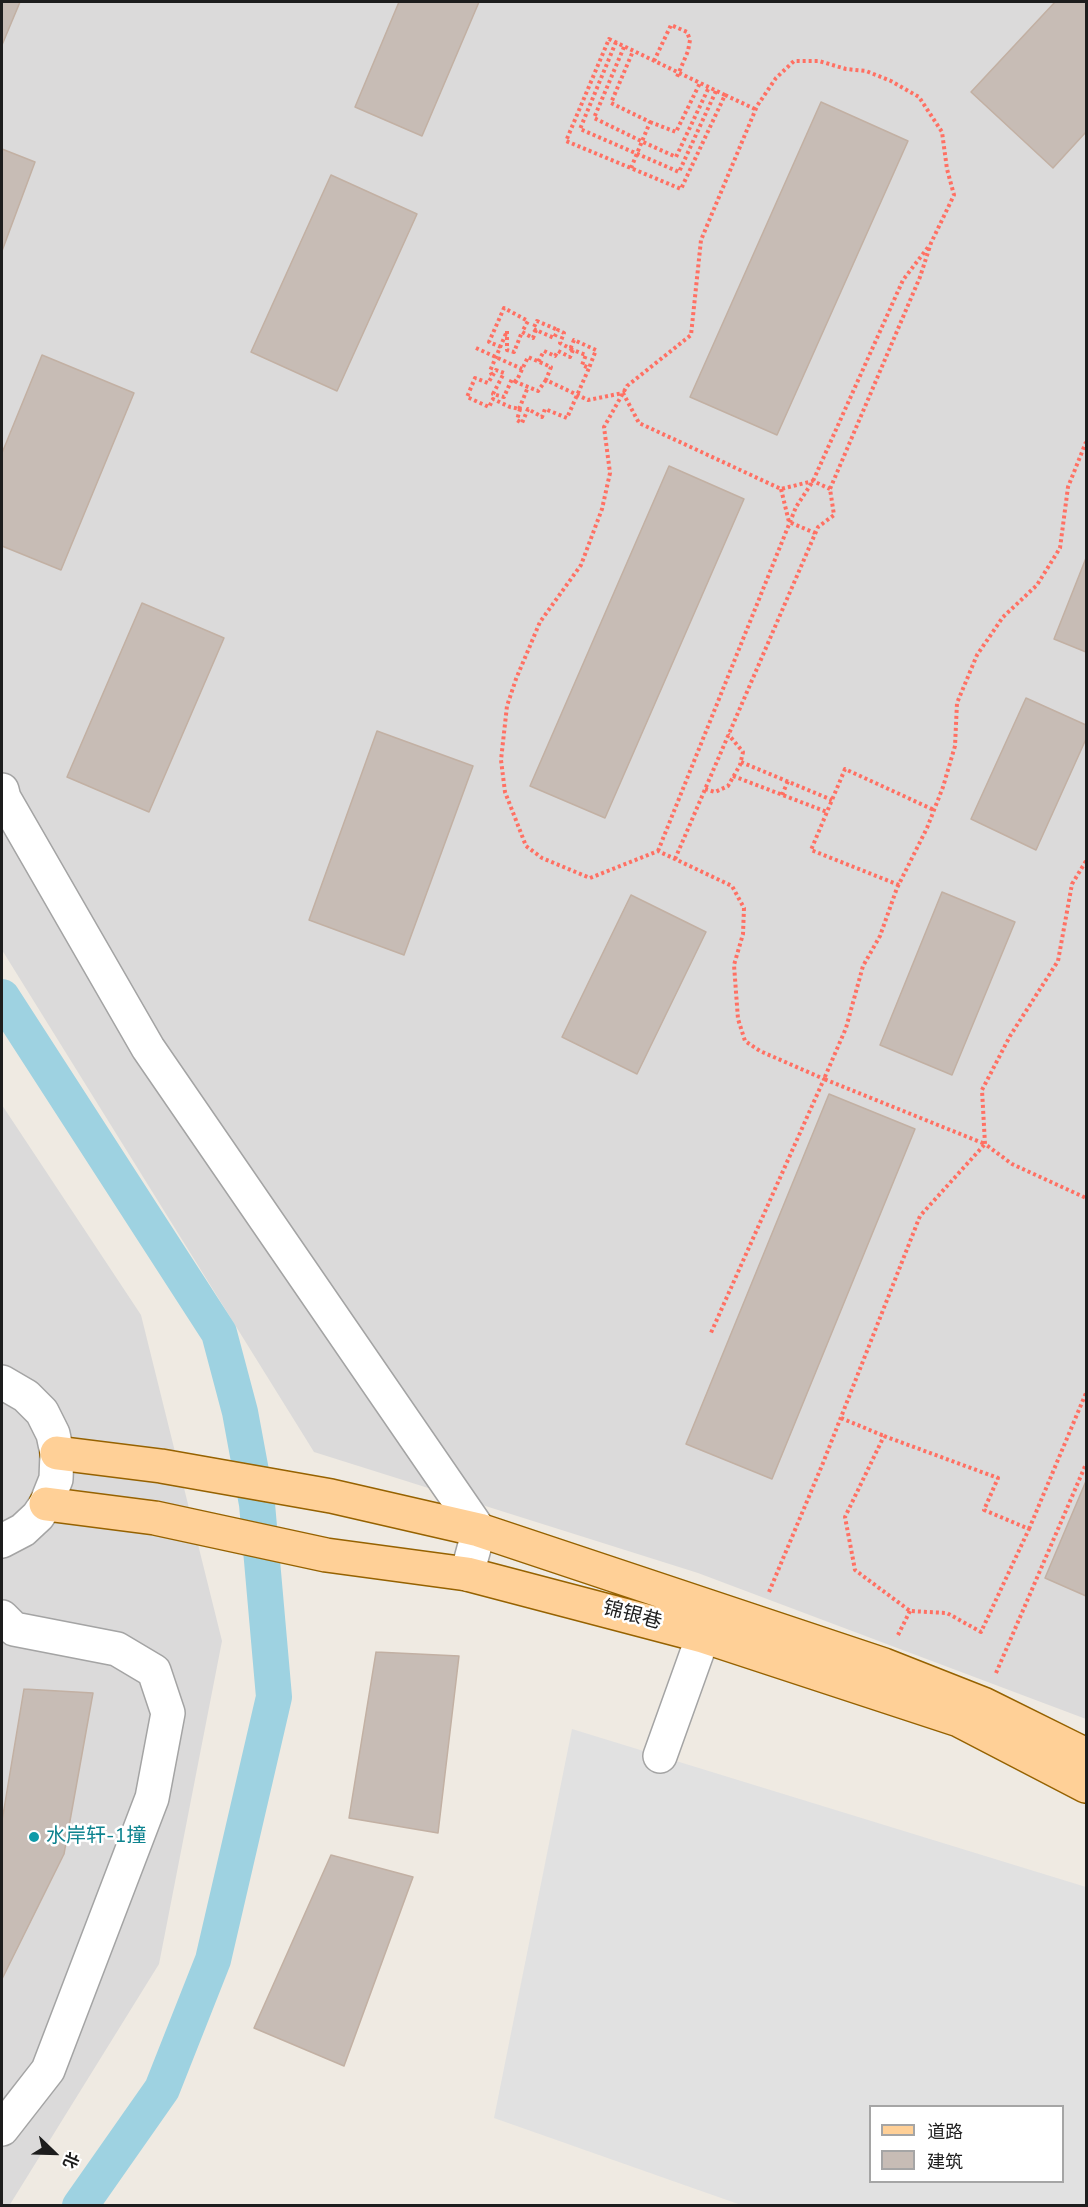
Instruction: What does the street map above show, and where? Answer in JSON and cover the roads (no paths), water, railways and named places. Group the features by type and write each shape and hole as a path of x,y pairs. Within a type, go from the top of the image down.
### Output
{"main road":[{"name":"锦银巷","path":"57,1453 161,1466 330,1496 479,1530 959,1720 1086,1786"},
{"name":"锦银巷","path":"46,1504 155,1518 326,1554 467,1574 709,1622 755,1623 884,1665 983,1704 1086,1755"}],"street":[{"path":"2,790 4,798 148,1048 479,1530 467,1574"},
{"path":"2,1382 26,1396 42,1412 53,1434 57,1453 56,1479 46,1504 38,1516 23,1530 2,1541"},
{"path":"2,1617 14,1629 117,1649 154,1671 168,1713 152,1798 48,2070 2,2129"},
{"path":"660,1756 709,1622"}],"waterway":[{"path":"2,997 219,1333 240,1412 257,1504 274,1697 213,1960 162,2089 80,2206"}],"place":[{"name":"水岸轩-1撞","path":"34,1837"}]}
